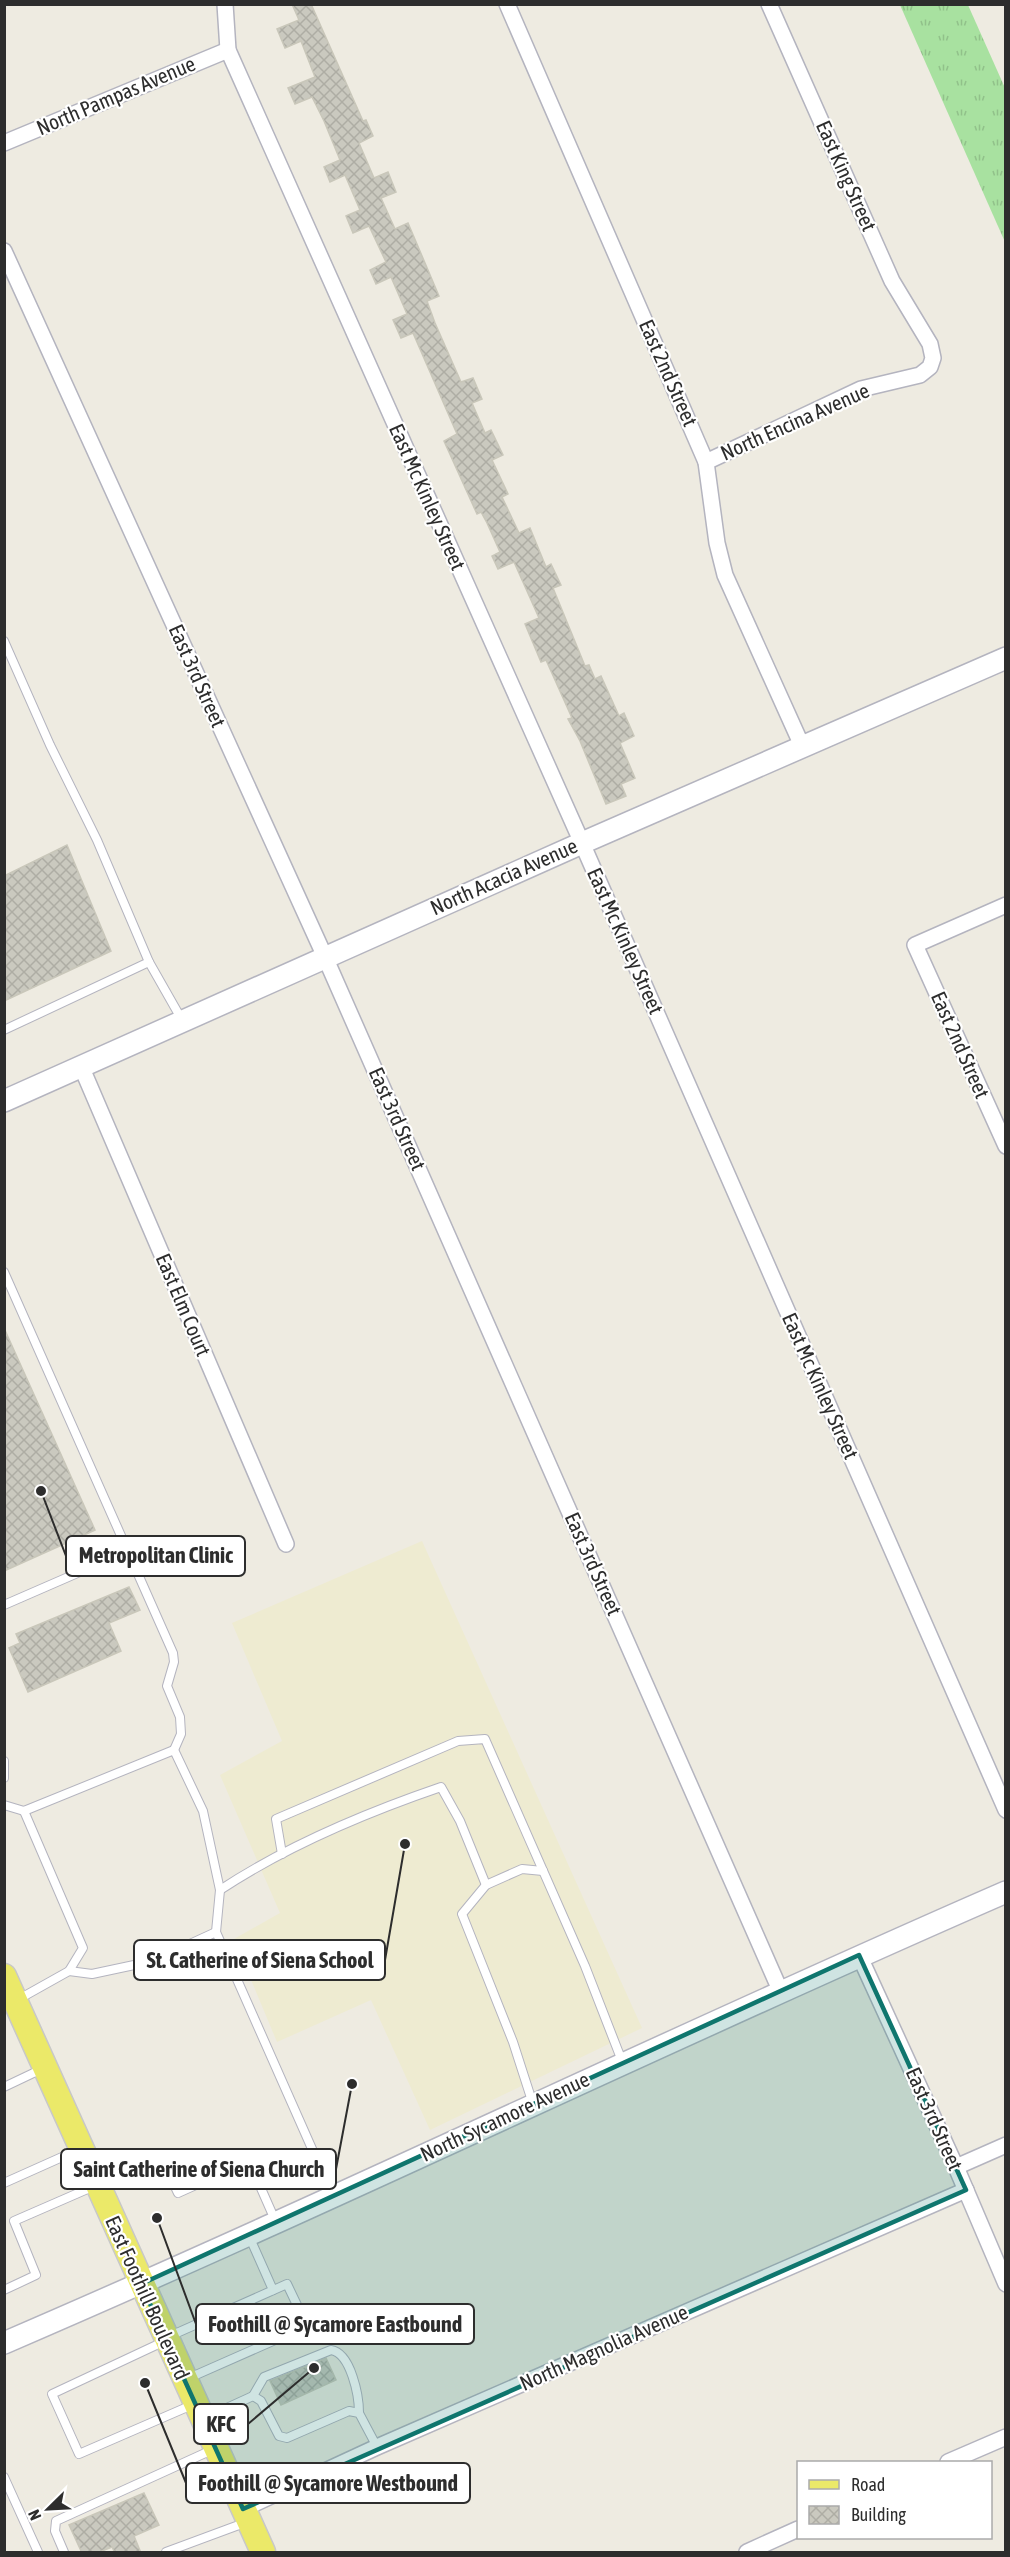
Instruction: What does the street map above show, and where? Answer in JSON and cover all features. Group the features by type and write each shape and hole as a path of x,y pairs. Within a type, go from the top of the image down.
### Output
{"main road":[{"name":"East Foothill Boulevard","path":"4,1976 263,2553"}],"street":[{"name":"East Mc Kinley Street","path":"225,4 228,50 582,843 1005,1810"},
{"name":"East 2nd Street","path":"507,4 706,462 717,543 725,575 803,748"},
{"name":"East King Street","path":"769,4 892,280 930,344"},
{"name":"North Pampas Avenue","path":"4,143 228,50"},
{"name":"East 3rd Street","path":"4,251 325,957 780,1990"},
{"name":"North Encina Avenue","path":"706,462 861,389 920,375 930,367 933,358 930,344"},
{"name":"North Acacia Avenue","path":"4,1101 582,843 1005,658"},
{"name":"East 2nd Street","path":"1005,905 915,945 1005,1146"},
{"name":"East Elm Court","path":"81,1066 286,1544"},
{"name":"North Sycamore Avenue","path":"4,2343 141,2284 780,1990 1005,1892"},
{"name":"East 3rd Street","path":"860,1955 956,2167 1005,2284"},
{"path":"956,2167 1005,2145"},
{"name":"North Magnolia Avenue","path":"246,2515 377,2447 966,2190"},
{"path":"952,2461 1005,2437"},
{"path":"747,2553 797,2529"}],"lane":[{"path":"4,641 50,745 97,840 149,962 182,1021"},
{"path":"4,1030 149,962"},
{"path":"4,1272 173,1653 174,1662 167,1686 180,1717 181,1734 174,1750 24,1811 4,1805"},
{"path":"4,1605 128,1551"},
{"path":"282,1854 276,1819 458,1741 485,1739 585,1966 623,2062"},
{"path":"174,1750 203,1811 220,1890 216,1932 333,2196"},
{"path":"4,1761 4,1778"},
{"path":"220,1890 262,1862 389,1805 441,1787 460,1821 486,1885"},
{"path":"15,2001 69,1971 83,1947 24,1811"},
{"path":"533,2104 513,2042 462,1914 486,1885 522,1869 543,1871"},
{"path":"69,1971 92,1974 153,1961 216,1932"},
{"path":"4,2087 45,2068"},
{"path":"4,2183 81,2149"},
{"path":"4,2290 36,2275 14,2221 98,2187 161,2157 178,2193 249,2161 276,2222"},
{"path":"248,2235 273,2290"},
{"path":"185,2380 307,2326 287,2284 52,2394 79,2454 199,2411 253,2396 264,2378 331,2350 341,2355 357,2389 359,2413 377,2447"},
{"path":"253,2396 261,2401 279,2436 287,2438 349,2411 359,2413"},
{"path":"64,2553 55,2531 56,2521 215,2448"},
{"path":"4,2477 38,2553"},
{"path":"166,2553 246,2515"}],"highlighted area":[{"path":"859,1955 966,2190 243,2509 141,2284"}],"shaded area":[{"path":"422,1541 642,2028 430,2130 371,2000 277,2042 234,1939 280,1913 220,1775 282,1741 232,1623"}],"green space":[{"path":"900,5 968,5 1005,88 1005,242"}],"building":[{"path":"292,4 311,4 363,121 366,120 373,136 359,143 374,178 388,172 396,192 381,198 395,229 408,223 439,296 427,301 435,323 461,382 473,378 482,399 472,403 485,433 491,430 503,455 492,460 508,494 502,497 519,533 530,528 546,567 551,564 561,585 553,588 585,666 589,665 595,679 601,676 619,716 624,713 634,736 620,743 635,778 621,784 626,796 606,804 580,741 568,719 572,718 546,660 541,662 525,624 539,618 514,562 498,569 492,556 500,552 481,512 477,514 444,441 457,434 413,333 401,338 393,320 407,314 391,277 376,284 370,270 386,262 369,226 353,233 346,216 360,210 345,175 330,182 324,167 340,160 324,121 312,97 295,104 288,88 315,77 301,41 285,48 277,29 299,20"},
{"path":"67,845 111,951 4,1001 4,876"},
{"path":"4,1328 95,1530 4,1571"},
{"path":"129,1587 140,1610 109,1623 121,1651 28,1692 9,1648 20,1643 16,1634"},
{"path":"326,2358 336,2380 281,2405 270,2381"},
{"path":"144,2493 159,2525 134,2536 141,2553 115,2553 112,2547 97,2553 82,2553 69,2525"}],"place":[{"name":"Metropolitan Clinic","path":"41,1491"},
{"name":"St. Catherine of Siena School","path":"405,1844"},
{"name":"Saint Catherine of Siena Church","path":"352,2084"},
{"name":"Foothill @ Sycamore Eastbound","path":"157,2218"},
{"name":"KFC","path":"314,2368"},
{"name":"Foothill @ Sycamore Westbound","path":"145,2383"}]}
